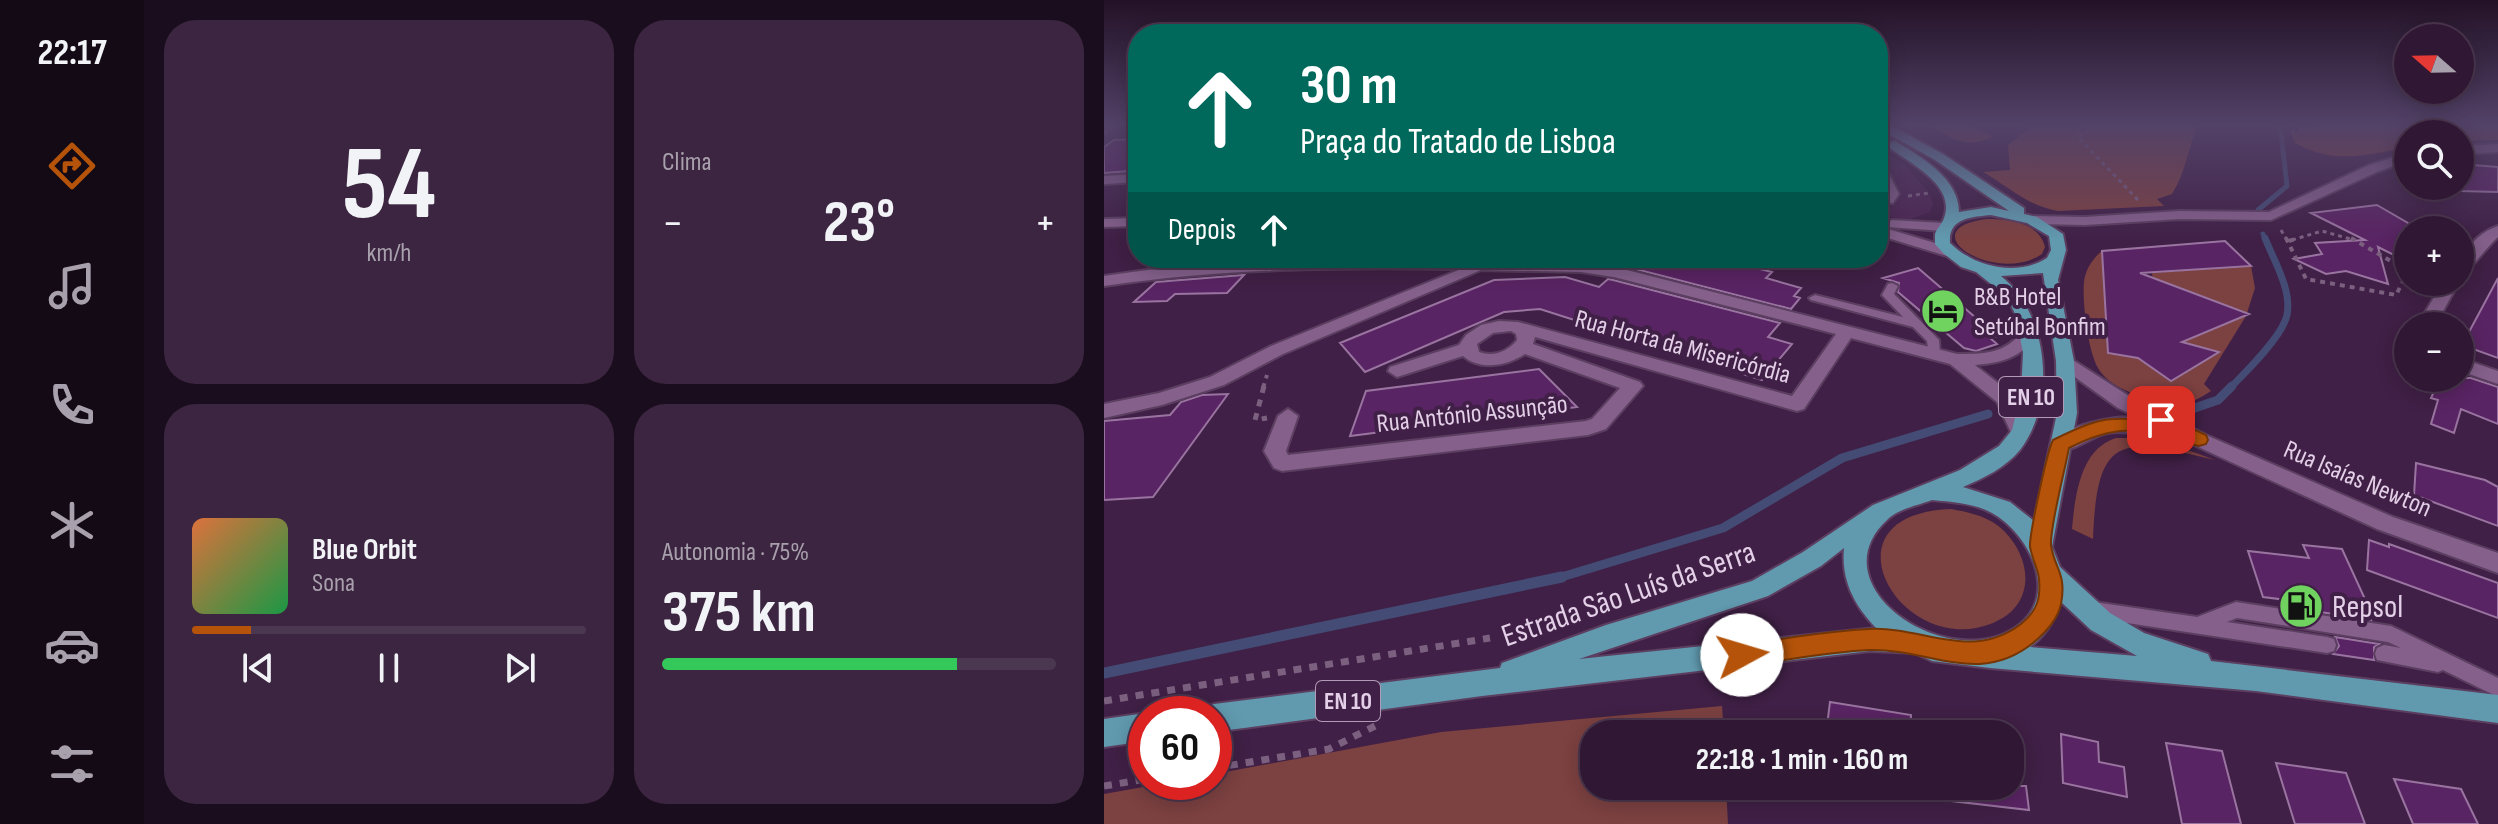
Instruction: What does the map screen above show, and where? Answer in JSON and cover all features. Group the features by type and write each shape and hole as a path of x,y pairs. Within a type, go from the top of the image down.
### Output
{"main road":[{"path":"1917,162 1929,170 1955,206 1941,236 1950,252"},
{"path":"1947,162 2056,234 2059,242"},
{"path":"1948,223 1969,213 1991,211 2032,220"},
{"name":"EN 10","path":"2041,545 2067,413 2065,361 2050,280 2059,242"},
{"name":"EN 10","path":"1950,252 1982,269 2024,272 2041,269 2053,262"},
{"name":"EN 10","path":"1931,491 1966,494 2000,507 2017,519 2041,545 2052,575 2049,606 2037,625 2013,644 1981,653 1946,652 1913,642 1885,624 1865,601 1857,583 1853,557 1860,533 1876,512 1900,498 1931,491 1976,473 2014,444 2030,413 2029,334 2018,300 1982,269"},
{"name":"Estrada São Luís da Serra","path":"1482,683 1606,637 1759,589 1812,559 1876,512"},
{"path":"2052,575 2102,625 2151,651 2256,678"},
{"name":"Estrada São Luís da Serra","path":"1232,716 1482,683 1870,639 1913,642"},
{"path":"1946,652 2256,678 2498,709"},
{"path":"1104,733 1128,730"}],"street":[{"path":"2032,220 2271,216 2391,162"},
{"path":"1104,172 1128,171"},
{"path":"1104,180 1128,179"},
{"path":"2059,242 2085,221"},
{"path":"1104,223 1128,222"},
{"path":"1888,222 1948,223"},
{"path":"2474,251 2498,230"},
{"path":"1888,233 1950,252"},
{"path":"2479,245 2498,250"},
{"path":"1104,281 1195,268"},
{"path":"1104,411 1162,399 1217,381 1277,350 1477,268"},
{"path":"1599,268 1957,360 1987,359 2013,352 2029,334"},
{"name":"Rua Horta da Misericórdia","path":"1467,349 1471,339 1485,330 1502,325 1520,337 1797,404 1846,332"},
{"name":"Rua Horta da Misericórdia","path":"1467,349 1477,358 1496,359 1520,337"},
{"name":"Rua António Assunção","path":"1288,416 1275,451 1282,463 1588,428 1599,424 1633,386 1520,337"},
{"name":"Rua Horta da Misericórdia","path":"1397,371 1467,349"},
{"path":"1957,360 2005,399 2020,432"},
{"name":"Rua Isaías Newton","path":"2065,361 2125,403 2199,440 2385,523 2498,563"},
{"path":"2474,369 2498,378"},
{"name":"Rua Isaías Newton","path":"2060,445 2091,429 2113,423 2151,427 2199,440"}],"lane":[{"path":"1888,182 1894,194 1888,201"},
{"path":"1892,286 1888,295 1933,340 1934,354"},
{"path":"1815,298 1917,324"},
{"path":"2084,609 2327,645"},
{"path":"2196,626 2236,610 2391,634 2498,688"},
{"path":"2384,654 2454,665"}],"path":[{"path":"2102,162 2152,216"},
{"path":"1905,197 1930,193"},
{"path":"2281,230 2289,241 2294,264 2306,279 2394,295"},
{"path":"2289,241 2322,231 2347,236 2394,263"},
{"path":"1255,420 1268,368"},
{"path":"1104,701 1490,638"},
{"path":"1232,765 1329,749 1382,722"},
{"path":"1104,786 1128,782"}],"shaded area":[{"path":"1888,162 1904,164 1928,192 1933,203 1930,212 1908,220 1888,217"},
{"path":"2009,162 2186,162 2172,194 2157,199 2164,206 2058,211 2028,200 1983,172 2010,170"},
{"path":"1987,219 2013,221 2030,227 2042,239 2045,247 2042,254 2023,262 2002,263 1983,260 1967,252 1957,243 1956,233 1965,225"},
{"path":"2102,251 2108,353 2138,358 2171,381 2218,352 2159,337 2245,315 2154,291 2152,273 2251,266 2255,288 2246,316 2204,384 2211,391 2195,400 2170,402 2128,391 2105,377 2091,350 2084,291 2088,269"},
{"path":"2116,438 2155,438 2215,460 2157,448 2137,447 2121,451 2109,461 2101,478 2093,539 2072,529 2075,502 2082,475 2094,452"},
{"path":"1951,509 1981,516 1997,525 2009,536 2023,562 2024,590 2018,603 1993,623 1959,629 1929,622 1904,605 1887,582 1881,557 1888,534 1910,517"},
{"path":"1722,706 1723,720 1580,720 1580,800 1727,800 1728,824 1104,824 1104,794 1128,790 1128,800 1232,800 1232,771 1441,732"}],"building":[{"path":"1104,162 1128,162 1128,171 1104,173"},
{"path":"2474,165 2498,167 2498,192 2474,191"},
{"path":"2377,205 2396,216 2394,255 2378,247 2388,284 2346,271 2326,274 2294,259 2322,254 2315,243 2365,240 2311,213"},
{"path":"2225,241 2251,266 2140,273 2249,314 2182,342 2219,352 2171,381 2138,358 2108,353 2102,251"},
{"path":"1632,268 1756,268 1772,272 1766,278 1801,288 1794,296 1800,298 1791,309"},
{"name":"B&B Hotel Setúbal Bonfim","path":"1918,268 1997,336 1990,338 1997,344 1976,351 1964,348 1898,292 1899,283 1883,278"},
{"path":"1244,275 1227,293 1175,294 1167,301 1134,302 1156,282"},
{"path":"1565,277 1599,287 1608,279 1613,280 1780,323 1768,337 1792,344 1762,380 1540,309 1504,312 1365,372 1340,343 1494,280"},
{"path":"2498,278 2498,358 2474,349 2474,323"},
{"path":"1539,369 1577,407 1350,436 1366,391"},
{"path":"2474,379 2498,387 2498,424 2461,409 2454,433 2431,424 2438,400 2431,398 2434,392 2474,392"},
{"path":"1228,394 1153,497 1104,500 1104,421 1170,415 1181,402 1202,395"},
{"path":"2416,463 2485,480 2498,487 2498,526 2414,495"},
{"path":"2369,540 2389,547 2389,544 2498,583 2498,618 2367,570"},
{"path":"2303,545 2342,549 2370,610 2367,610 2371,620 2314,611 2311,603 2263,597 2248,551 2309,558"},
{"path":"2335,637 2379,644 2374,647 2374,660 2333,654 2339,646"},
{"path":"1830,702 1911,715 1911,720 1828,720"},
{"path":"2061,734 2098,742 2099,762 2124,767 2127,797 2063,783"},
{"path":"2166,743 2222,751 2241,824 2182,824"},
{"path":"2276,763 2346,773 2365,824 2295,824"},
{"path":"2394,779 2461,789 2478,824 2413,824"},
{"path":"2026,786 2029,810 1943,800 2024,800"}],"waterway":[{"path":"2258,210 2287,186 2284,162"},
{"path":"2263,234 2265,238"},
{"path":"2186,411 2218,400 2254,364 2284,324 2288,305 2285,286 2265,238"},
{"path":"1561,577 1723,528 1842,458 1988,414"},
{"path":"1104,673 1561,577"},
{"path":"1555,579 1561,577"}],"place":[{"name":"B&B Hotel Setúbal Bonfim","path":"1943,311"},
{"name":"Repsol","path":"2301,606"}],"route":[{"path":"1742,655 1870,639 1913,642 1946,652 1981,653 2013,644 2037,625 2049,606 2052,575 2041,545 2060,445 2091,429 2113,423 2131,423 2199,440 2161,420"}]}
